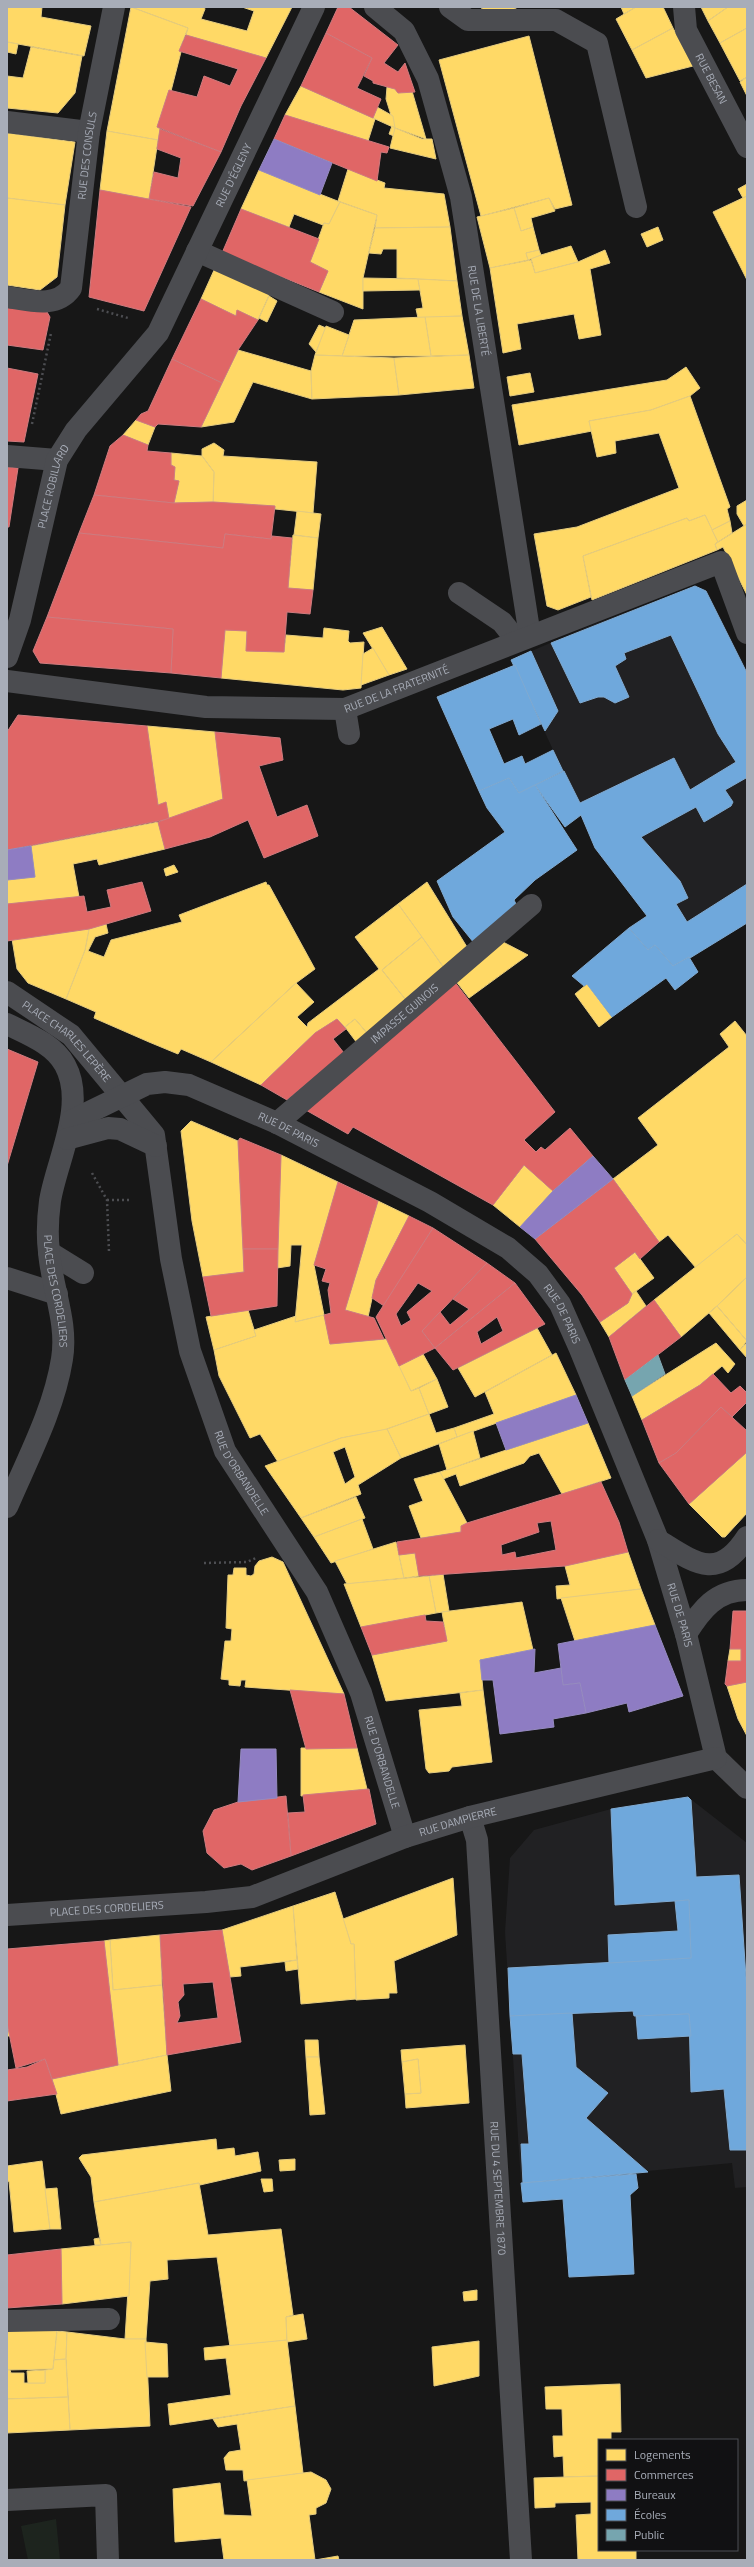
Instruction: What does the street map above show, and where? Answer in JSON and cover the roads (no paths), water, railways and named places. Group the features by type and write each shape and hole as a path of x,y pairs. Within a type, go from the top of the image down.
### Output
{"street":[{"name":"RUE DES CONSULS","path":"7,296 46,302 58,300 66,295 74,279 89,132 114,7"},
{"name":"RUE D'ÉGLENY","path":"152,342 314,7"},
{"name":"RUE DE LA LIBERTÉ","path":"376,7 404,31 428,80 461,197 523,638"},
{"path":"450,7 468,20 556,20 597,43 636,207"},
{"name":"RUE BESAN","path":"684,7 686,30 747,147"},
{"path":"7,122 89,132"},
{"path":"197,250 333,312"},
{"name":"PLACE ROBILLARD","path":"7,658 20,620 57,460 76,430 152,342"},
{"path":"7,456 57,460"},
{"name":"RUE DE LA FRATERNITÉ","path":"7,681 206,707 345,709 720,562 747,633"},
{"path":"459,593 523,638"},
{"path":"345,709 348,734"},
{"name":"IMPASSE GUINOIS","path":"277,1123 531,905"},
{"name":"PLACE CHARLES LEPÈRE","path":"7,992 71,1035 122,1096"},
{"name":"PLACE CHARLES LEPÈRE","path":"7,1024 54,1051 66,1066 71,1087 69,1130"},
{"name":"RUE DE PARIS","path":"69,1130 122,1096 147,1084 165,1082 189,1085 277,1123 477,1228 508,1248 538,1274 560,1304 580,1349 658,1540 686,1634 716,1758"},
{"name":"RUE D'ORBANDELLE","path":"122,1096 154,1135 171,1259 190,1351 225,1451 317,1592 361,1693 405,1837"},
{"path":"69,1130 108,1128 120,1129 156,1146"},
{"name":"PLACE DES CORDELIERS","path":"7,1506 50,1404 62,1360 64,1328 49,1252 50,1200 69,1130"},
{"path":"49,1252 83,1273"},
{"path":"7,1278 57,1294"},
{"path":"658,1540 686,1558 710,1565 725,1562 738,1552 747,1537"},
{"path":"686,1634 700,1612 718,1596 735,1590 747,1590"},
{"path":"716,1758 747,1788"},
{"name":"RUE DAMPIERRE","path":"206,1902 252,1897 405,1837 470,1817 716,1758"},
{"name":"RUE DU 4 SEPTEMBRE 1870","path":"470,1817 477,1840 521,2560"},
{"name":"PLACE DES CORDELIERS","path":"7,1915 206,1902"},
{"path":"7,2321 110,2318"},
{"path":"7,2500 106,2495 108,2560"}]}
